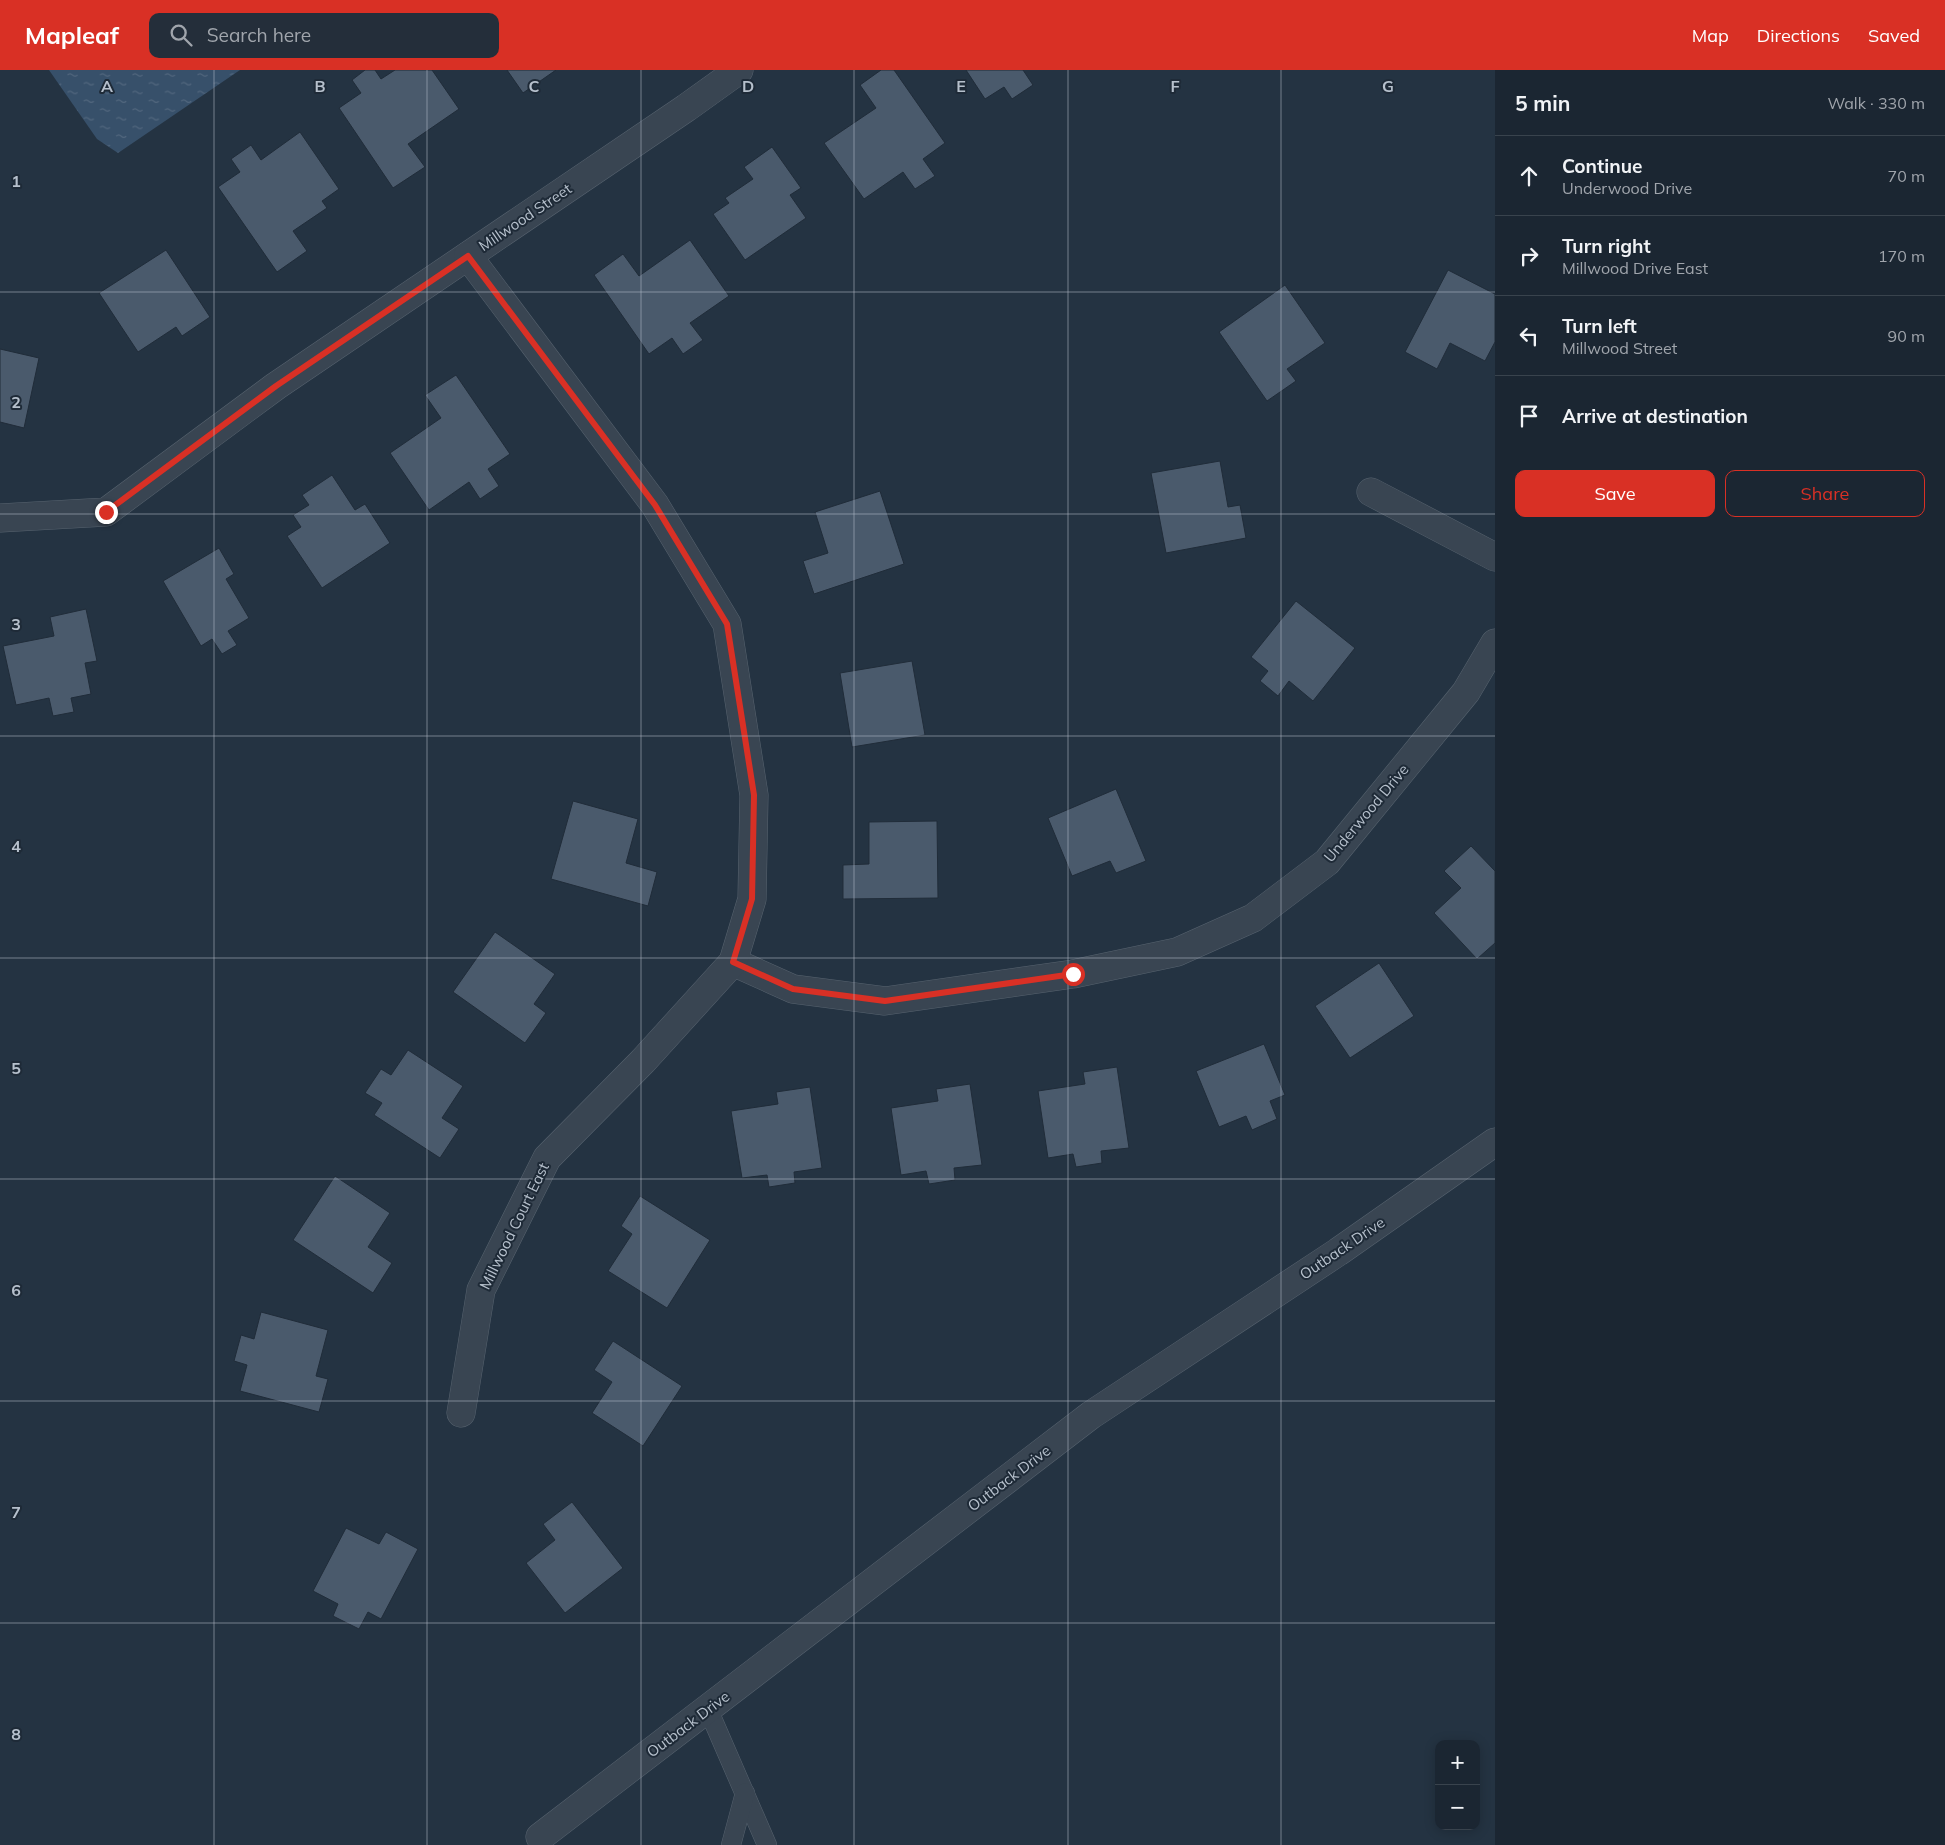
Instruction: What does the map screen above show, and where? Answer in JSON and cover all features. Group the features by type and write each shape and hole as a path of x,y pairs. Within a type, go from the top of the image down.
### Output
{"street":[{"name":"Millwood Street","path":"0,518 106,512 276,386 739,70"},
{"path":"468,256 655,505 727,624 754,795 752,899 733,962"},
{"path":"1371,492 1495,557"},
{"name":"Underwood Drive","path":"733,962 793,989 885,1001 1073,974 1177,952 1253,918 1327,862 1466,692 1495,643"},
{"name":"Millwood Court East","path":"462,1413 481,1290 548,1158 643,1061 733,962"},
{"name":"Outback Drive","path":"539,1841 708,1708 1091,1415 1338,1252 1495,1142"}],"lane":[{"path":"708,1708 768,1845"},
{"path":"731,1845 745,1794"}],"water":[{"path":"49,70 240,70 118,153 97,139"}],"building":[{"path":"365,70 375,70 381,79 395,70 432,70 459,109 408,144 425,167 393,188 339,108 361,93 352,80"},
{"path":"507,70 556,70 523,93"},
{"path":"881,70 894,70 945,143 923,159 935,176 915,189 903,172 864,199 824,143 876,108 860,85"},
{"path":"966,70 1023,70 1033,85 1012,99 1004,87 985,99"},
{"path":"300,132 339,189 322,201 327,208 293,231 307,251 277,272 218,187 240,172 231,159 251,145 261,160"},
{"path":"772,147 801,188 790,195 806,218 745,260 713,214 729,203 725,198 753,179 744,167"},
{"path":"690,240 729,296 690,323 703,340 683,354 672,338 649,354 594,275 623,254 639,276"},
{"path":"166,250 210,317 182,336 176,327 138,352 99,293"},
{"path":"1448,270 1495,294 1495,342 1485,361 1450,343 1437,369 1405,352"},
{"path":"1285,285 1325,343 1287,369 1296,381 1267,401 1219,332"},
{"path":"0,349 39,358 24,428 0,422"},
{"path":"456,375 510,454 488,469 499,486 480,499 469,482 429,510 390,453 441,418 425,395"},
{"path":"1220,461 1228,507 1240,505 1246,538 1166,553 1151,473"},
{"path":"332,475 355,510 365,504 390,543 322,588 287,536 301,527 293,515 309,505 302,495"},
{"path":"880,491 904,564 814,594 803,561 828,553 815,512"},
{"path":"219,548 234,574 226,579 249,618 228,631 237,645 222,654 212,639 201,646 163,581"},
{"path":"1296,601 1355,648 1313,701 1289,681 1278,696 1260,681 1268,671 1251,657"},
{"path":"86,609 97,661 85,663 91,694 71,698 74,712 53,716 49,698 16,705 3,646 54,636 50,617"},
{"path":"912,661 925,735 852,747 840,673"},
{"path":"1116,789 1146,861 1116,873 1110,861 1072,876 1048,818"},
{"path":"573,801 638,819 626,863 657,872 648,906 551,879"},
{"path":"937,821 938,898 843,899 843,865 869,864 869,822"},
{"path":"1471,846 1495,871 1495,943 1477,959 1434,913 1461,888 1444,871"},
{"path":"495,932 555,974 534,1004 546,1013 525,1043 453,992"},
{"path":"1379,963 1414,1016 1350,1058 1315,1006"},
{"path":"1264,1044 1285,1095 1270,1101 1277,1119 1252,1130 1246,1116 1219,1127 1196,1071"},
{"path":"408,1050 463,1086 442,1118 459,1129 440,1158 374,1115 382,1103 365,1093 381,1069 391,1075"},
{"path":"1117,1067 1129,1148 1101,1151 1102,1163 1076,1167 1073,1154 1048,1158 1038,1091 1085,1084 1083,1072"},
{"path":"970,1084 982,1165 954,1168 955,1180 929,1184 926,1171 901,1175 891,1108 938,1101 936,1089"},
{"path":"810,1087 822,1168 794,1172 795,1183 769,1187 767,1175 742,1178 731,1111 778,1104 776,1092"},
{"path":"335,1176 390,1213 368,1247 392,1263 373,1293 293,1240"},
{"path":"640,1196 710,1240 667,1308 608,1271 632,1234 621,1226"},
{"path":"261,1312 328,1330 316,1376 328,1379 319,1412 240,1391 247,1365 234,1361 241,1335 254,1339"},
{"path":"613,1341 682,1386 643,1446 592,1413 612,1382 594,1370"},
{"path":"572,1502 623,1568 565,1613 526,1563 555,1540 543,1524"},
{"path":"346,1528 379,1544 386,1532 418,1549 381,1619 368,1612 359,1629 333,1616 338,1604 313,1591"}],"route":[{"path":"106,512 276,386 468,256 655,505 727,624 754,795 752,899 733,962 793,989 885,1001 1073,974"}]}
